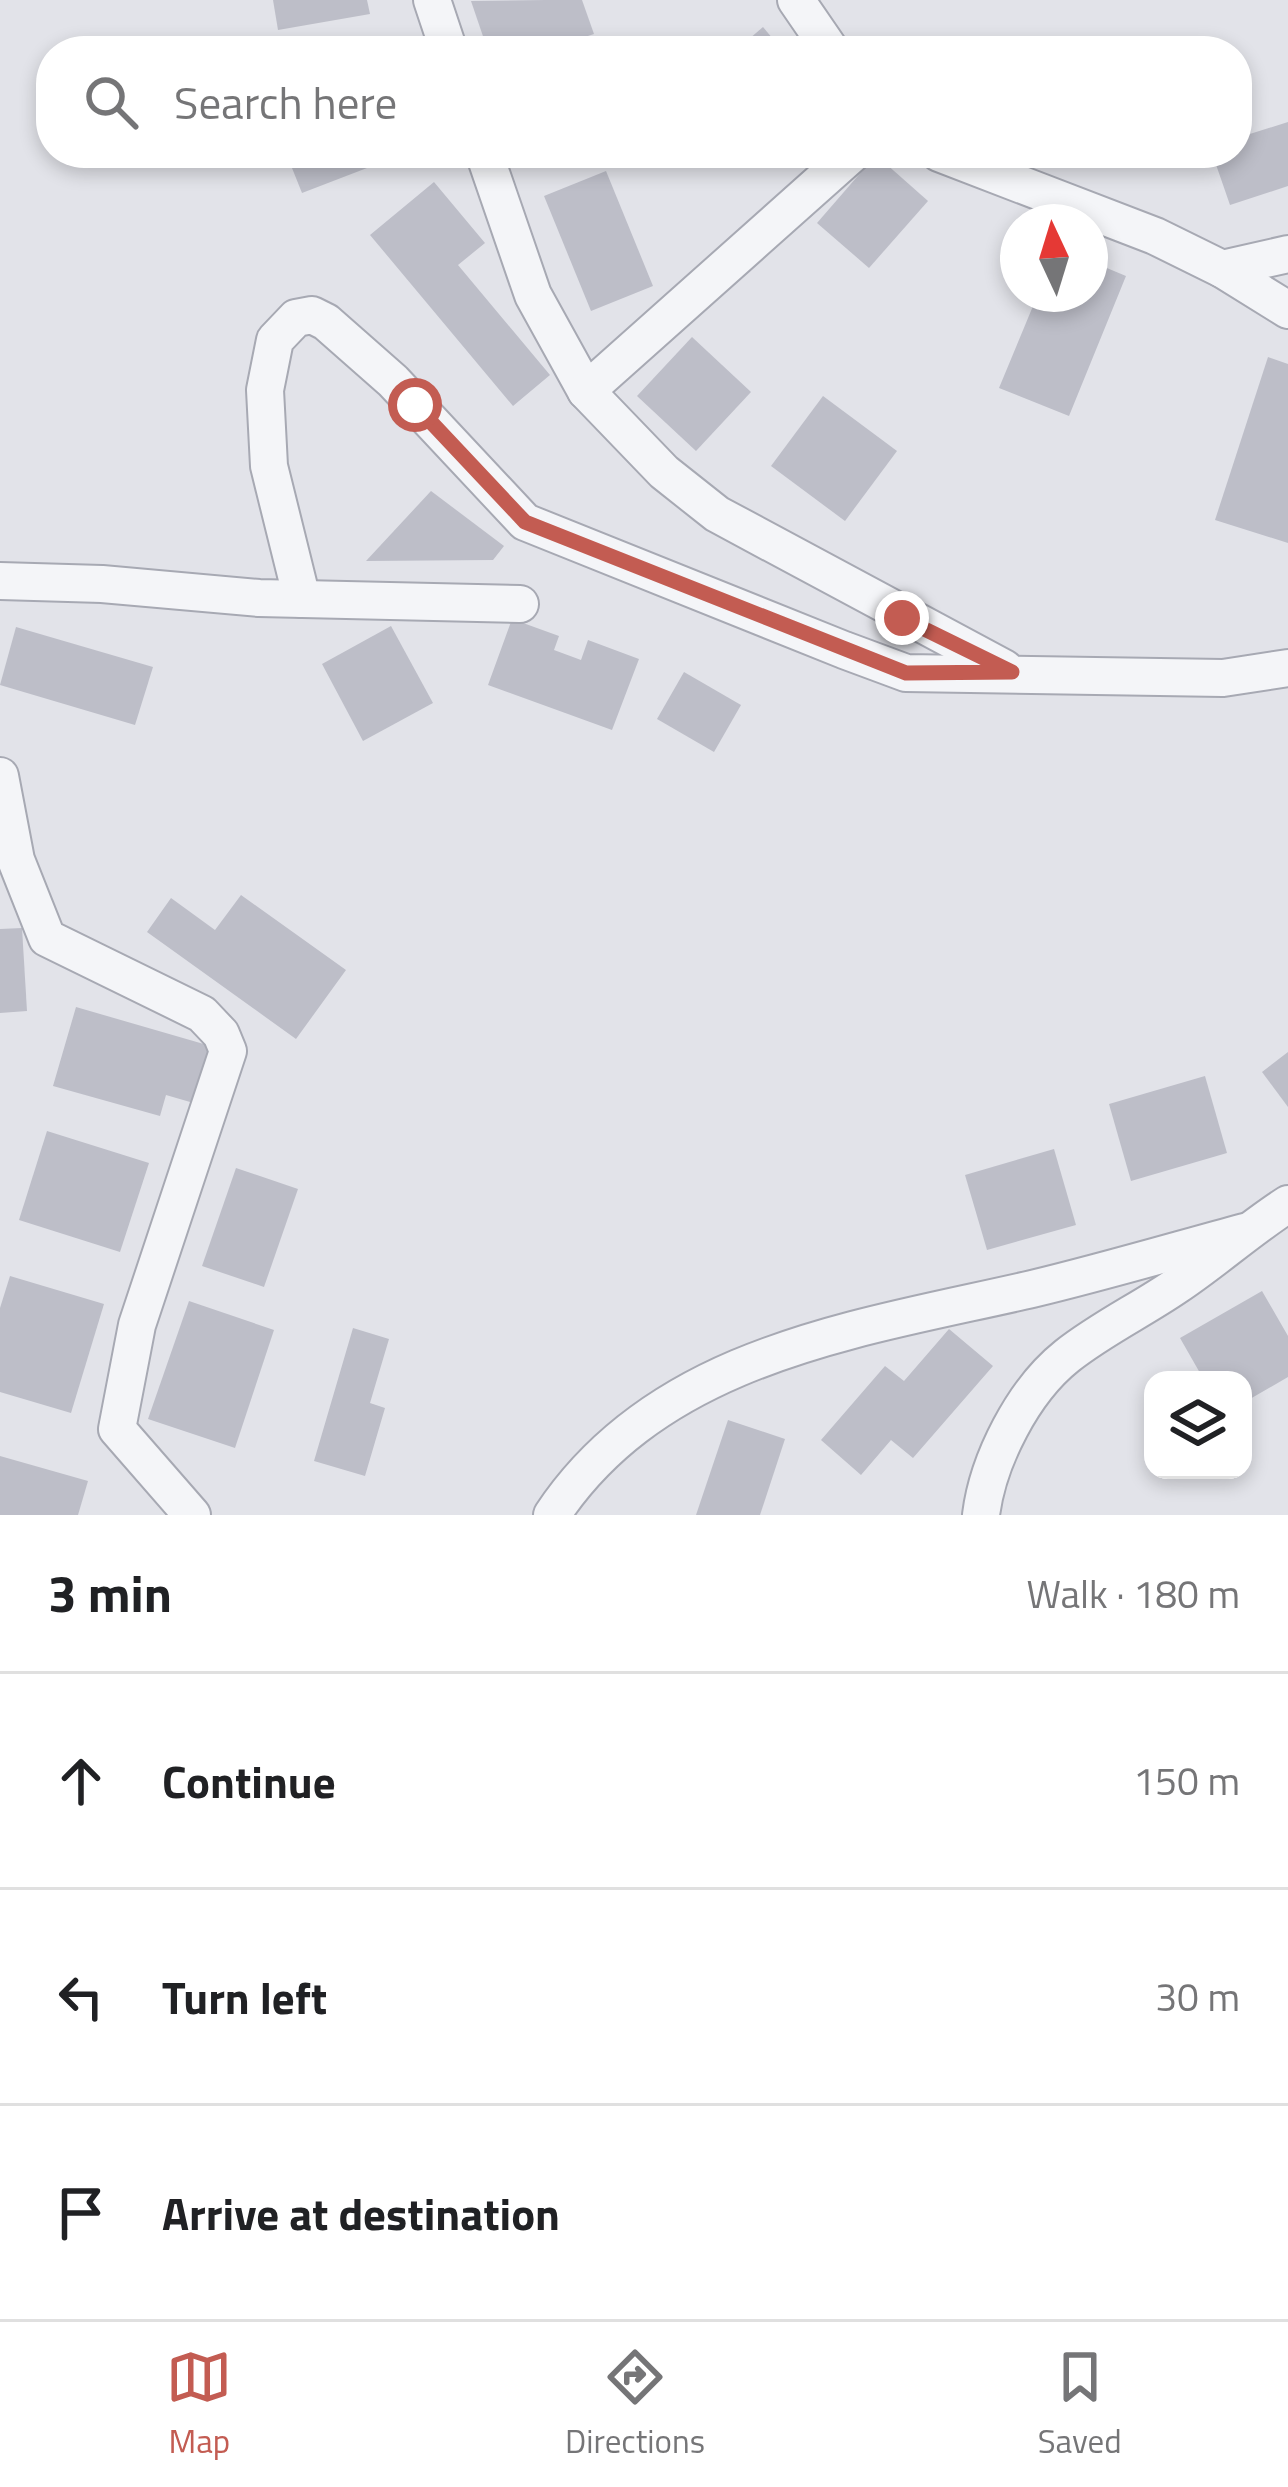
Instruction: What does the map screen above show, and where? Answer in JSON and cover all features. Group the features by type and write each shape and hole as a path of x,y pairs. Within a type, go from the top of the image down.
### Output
{"street":[{"path":"432,0 444,36"},
{"path":"796,0 821,36"},
{"path":"489,168 533,295 586,391 664,472 717,514 942,640 1012,672"},
{"path":"586,391 836,168"},
{"path":"978,168 1155,236 1222,269 1288,310"},
{"path":"1222,269 1288,254"},
{"path":"302,599 269,466 265,390 275,340 296,318 312,316 326,322 393,381 525,522 906,673 1223,678 1288,668"},
{"path":"0,581 302,599 520,604"},
{"path":"0,776 16,860 47,938 202,1014 221,1034 228,1051 137,1325 118,1402 117,1429 192,1515"},
{"path":"981,1515 984,1490 1001,1447 1033,1395 1065,1357 1180,1284 1244,1232 1288,1204"},
{"path":"552,1515 604,1451 669,1400 731,1369 921,1311 1033,1288 1244,1232"}],"building":[{"path":"273,0 367,0 370,14 278,30"},
{"path":"582,0 594,34 483,36 471,1"},
{"path":"1288,122 1288,186 1230,205 1217,168 1252,168 1252,133"},
{"path":"292,168 367,168 302,193"},
{"path":"865,168 891,168 928,201 869,268 817,223"},
{"path":"606,171 653,286 591,311 544,196"},
{"path":"434,182 485,243 458,265 550,375 513,406 370,235"},
{"path":"1108,268 1126,276 1069,416 999,388 1031,312 1108,312"},
{"path":"692,337 751,392 696,451 637,396"},
{"path":"1268,357 1288,364 1288,543 1215,520"},
{"path":"823,396 897,451 845,521 771,466"},
{"path":"431,491 504,546 493,560 366,561"},
{"path":"512,619 559,636 554,650 581,660 588,640 639,659 612,730 488,685"},
{"path":"391,626 433,703 363,741 322,664"},
{"path":"16,627 153,667 135,725 0,685"},
{"path":"684,672 741,705 714,752 657,719"},
{"path":"241,895 346,970 296,1039 147,932 171,898 215,930"},
{"path":"22,928 27,1011 0,1013 0,929"},
{"path":"76,1007 214,1047 197,1104 166,1095 160,1116 53,1086"},
{"path":"1288,1052 1288,1107 1262,1072"},
{"path":"1205,1076 1227,1153 1131,1181 1109,1104"},
{"path":"47,1131 149,1163 120,1252 19,1220"},
{"path":"1054,1149 1076,1225 987,1250 965,1175"},
{"path":"236,1168 298,1189 264,1287 202,1266"},
{"path":"10,1276 104,1304 71,1413 0,1392 0,1308"},
{"path":"1262,1291 1288,1336 1288,1377 1252,1398 1252,1371 1199,1371 1180,1338"},
{"path":"189,1301 274,1330 235,1448 148,1419"},
{"path":"353,1328 389,1339 370,1403 385,1408 365,1476 314,1461"},
{"path":"949,1329 993,1366 913,1458 891,1440 861,1475 821,1440 885,1366 904,1381"},
{"path":"728,1420 785,1439 760,1515 696,1515"},
{"path":"0,1456 88,1481 78,1515 0,1515"}],"route":[{"path":"415,405 525,522 906,673 1012,672 902,618"}]}
